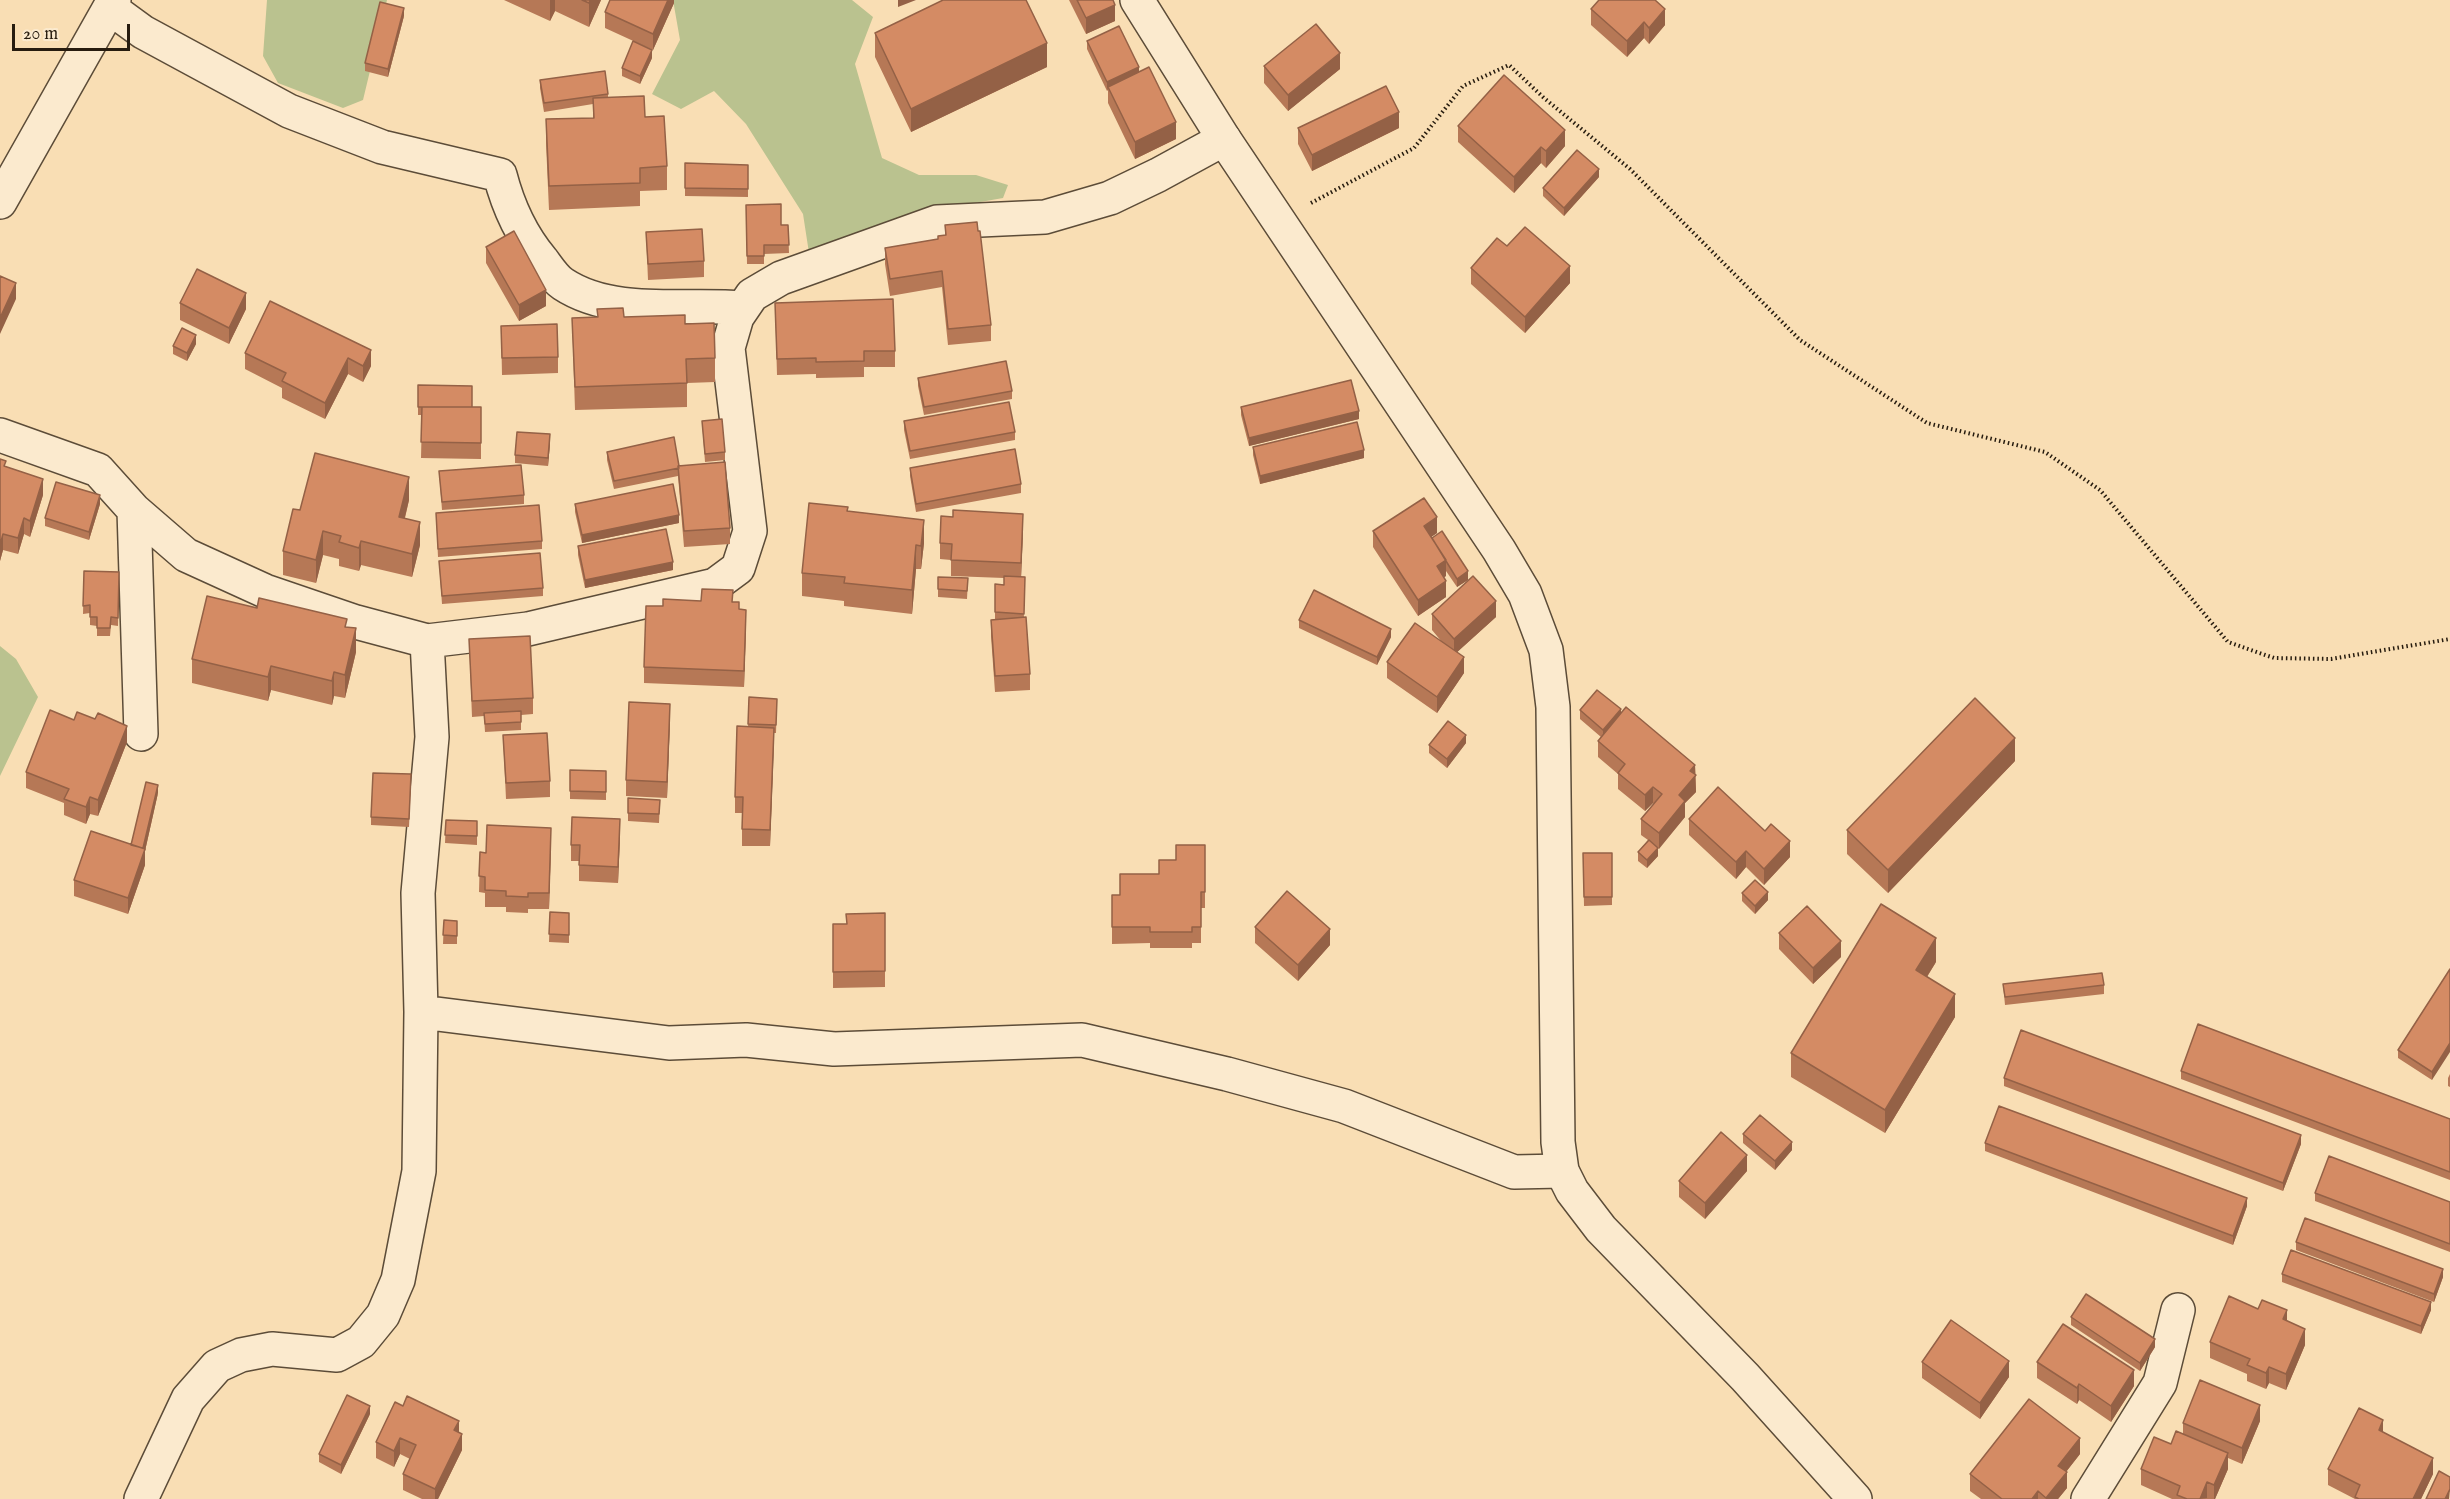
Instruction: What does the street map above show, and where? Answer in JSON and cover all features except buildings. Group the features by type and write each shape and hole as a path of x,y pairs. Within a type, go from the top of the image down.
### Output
{"street":[{"path":"1137,0 1224,140 1499,550 1525,594 1546,650 1553,707 1558,1142 1562,1171 1572,1191 1601,1229 1745,1377 1855,1499"},
{"path":"0,202 112,4 143,32 289,111 382,147 500,175 507,205 533,250 561,283 590,298 623,305 742,309"},
{"path":"0,435 98,470 134,510 186,555 255,586 356,622 427,641 528,629 715,585 738,568 750,531 728,348 737,317 753,295 781,278 937,222 1046,217 1110,198 1224,140"},
{"path":"134,510 141,734"},
{"path":"141,1499 188,1399 217,1366 242,1355 272,1349 337,1355 362,1342 383,1315 398,1280 418,1171 421,1012 418,893 432,737 427,641"},
{"path":"421,1012 669,1043 746,1040 834,1049 1082,1040 1227,1074 1344,1106 1514,1172 1562,1171"},
{"path":"2088,1499 2160,1383 2178,1310"}],"path":[{"path":"1278,220 1414,148 1464,86 1509,65 1544,98 1630,169 1800,340 1927,423 2045,452 2100,490 2228,642 2274,658 2331,659 2450,639"}],"green space":[{"path":"267,0 387,0 363,100 343,108 278,83 263,56"},
{"path":"673,0 852,0 873,17 855,64 882,158 919,175 976,175 1008,185 1003,198 946,208 809,253 803,214 746,124 714,91 681,109 652,94 680,40"},
{"path":"0,646 16,659 38,697 0,776"}]}
